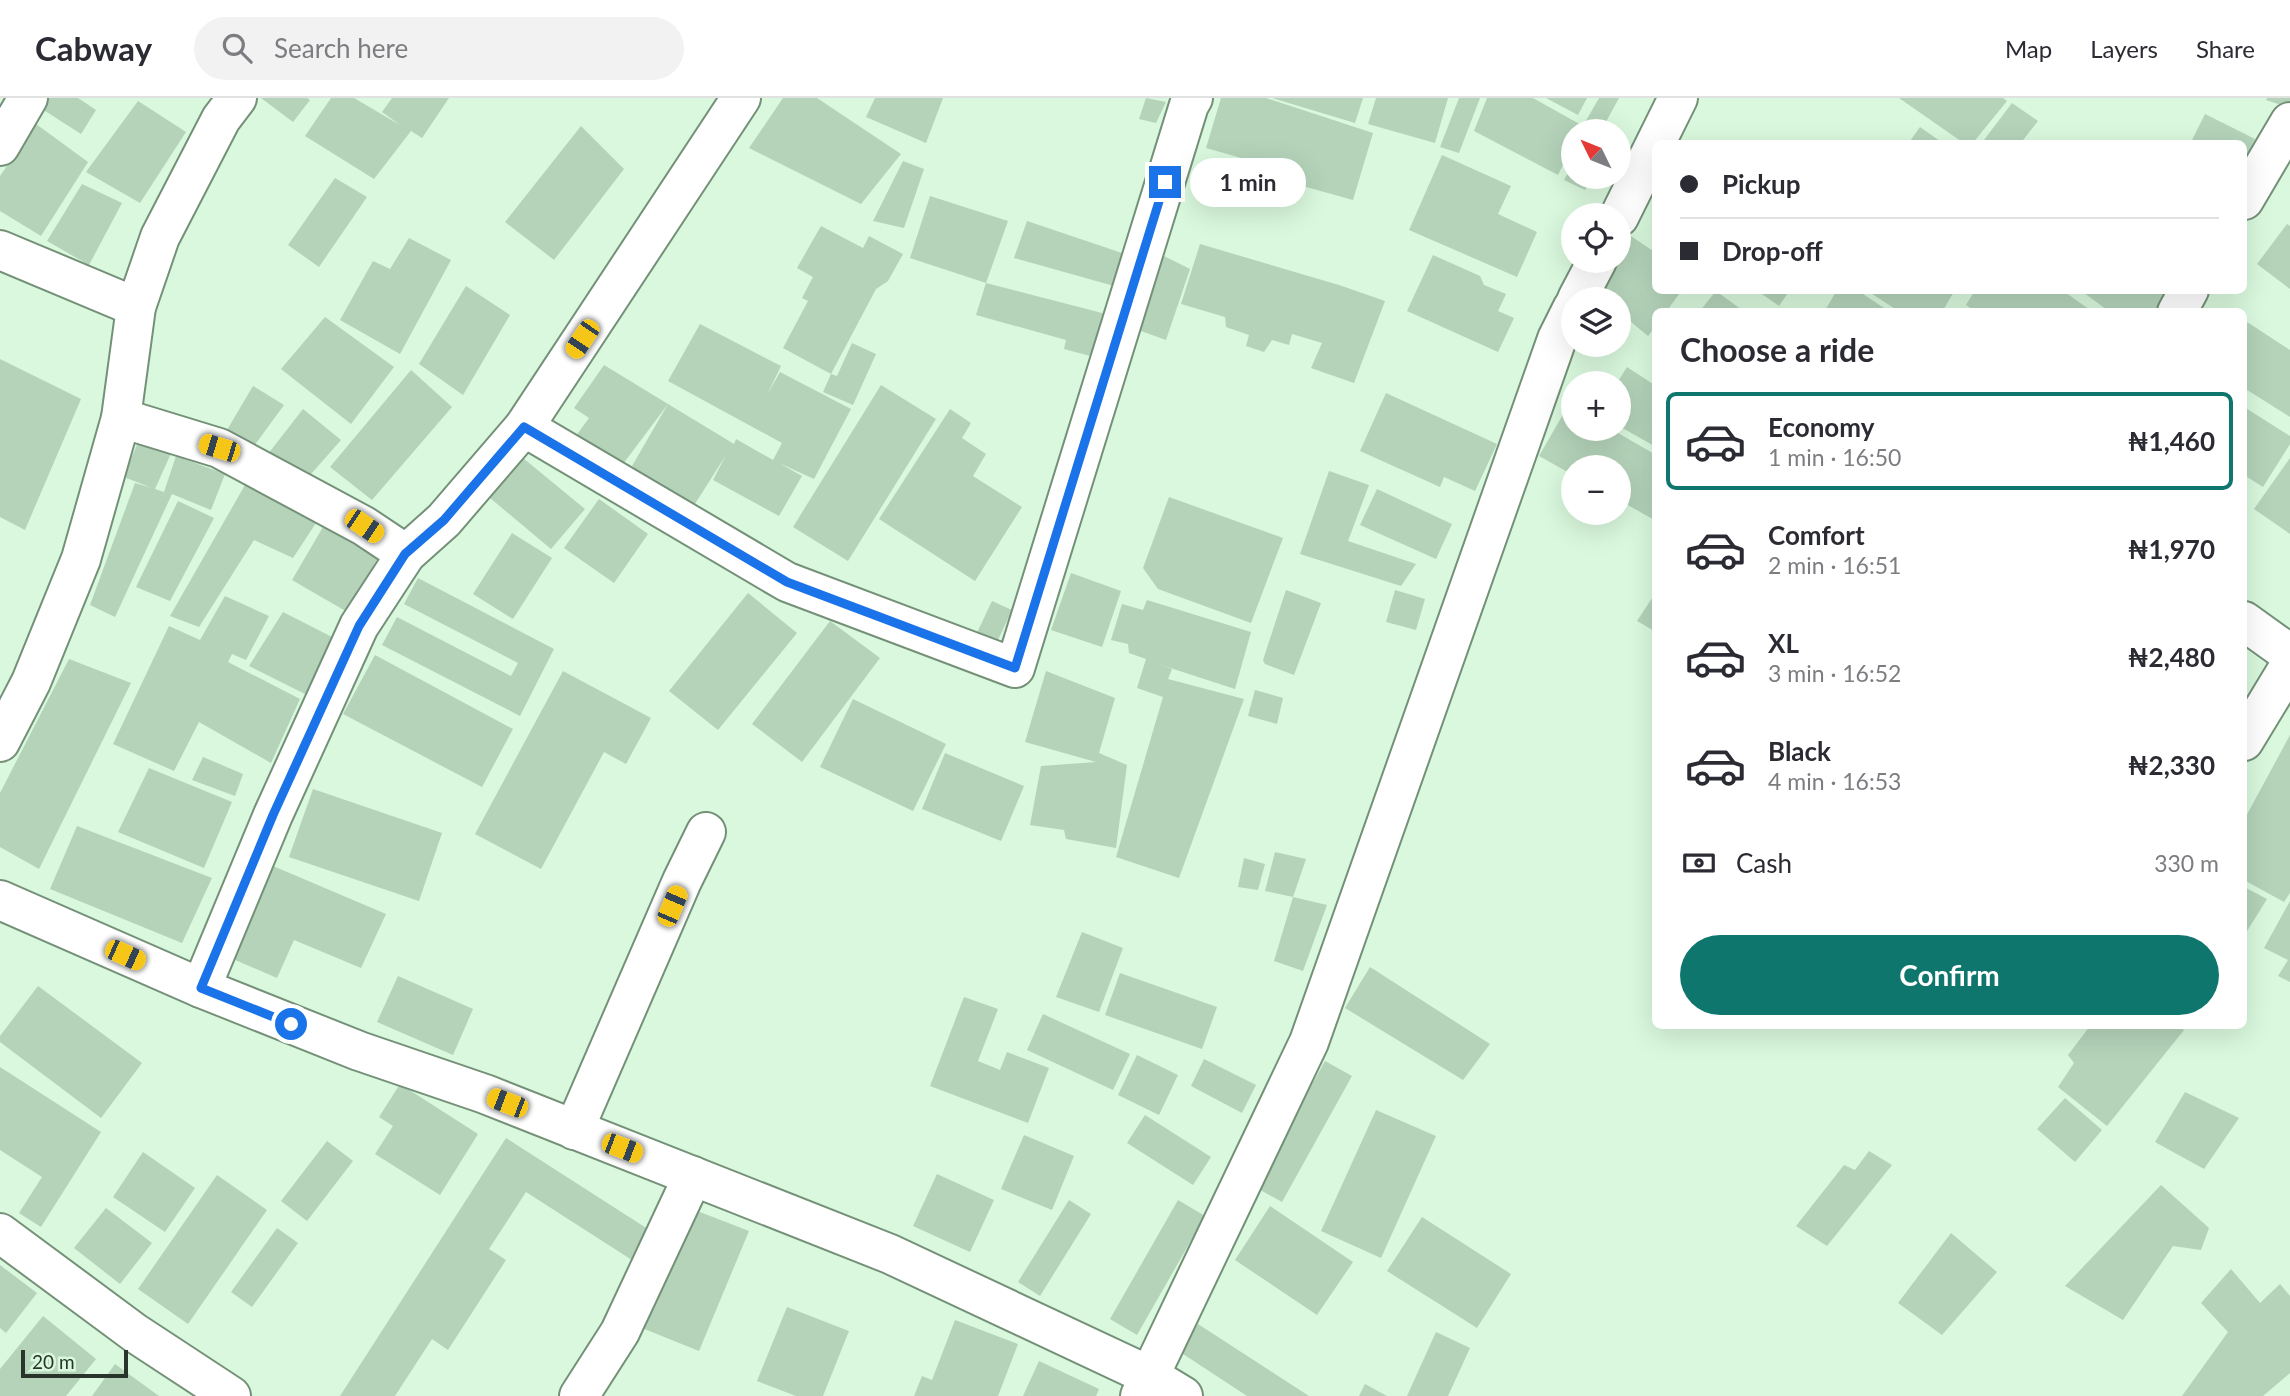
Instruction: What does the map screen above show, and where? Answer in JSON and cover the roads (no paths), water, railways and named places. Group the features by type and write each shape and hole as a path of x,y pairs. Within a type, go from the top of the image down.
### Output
{"street":[{"path":"0,146 28,98"},
{"path":"0,742 30,682 81,559 121,418 136,307 160,237 221,119 237,98"},
{"path":"201,988 273,815 359,626 405,554 444,520 524,427 741,98"},
{"path":"524,427 787,582 1015,668 1193,98"},
{"path":"1657,140 1678,98"},
{"path":"2247,195 2290,122"},
{"path":"1626,203 1652,150"},
{"path":"0,250 136,307"},
{"path":"1145,1386 1309,1042 1561,331"},
{"path":"121,418 219,448 364,526 405,554"},
{"path":"2247,623 2290,654"},
{"path":"2247,736 2290,665"},
{"path":"574,1129 706,832"},
{"path":"0,900 201,988 359,1051 485,1094 890,1254 1145,1386 1183,1396"},
{"path":"579,1396 620,1332 693,1176"},
{"path":"0,1233 135,1333 231,1396"}]}
